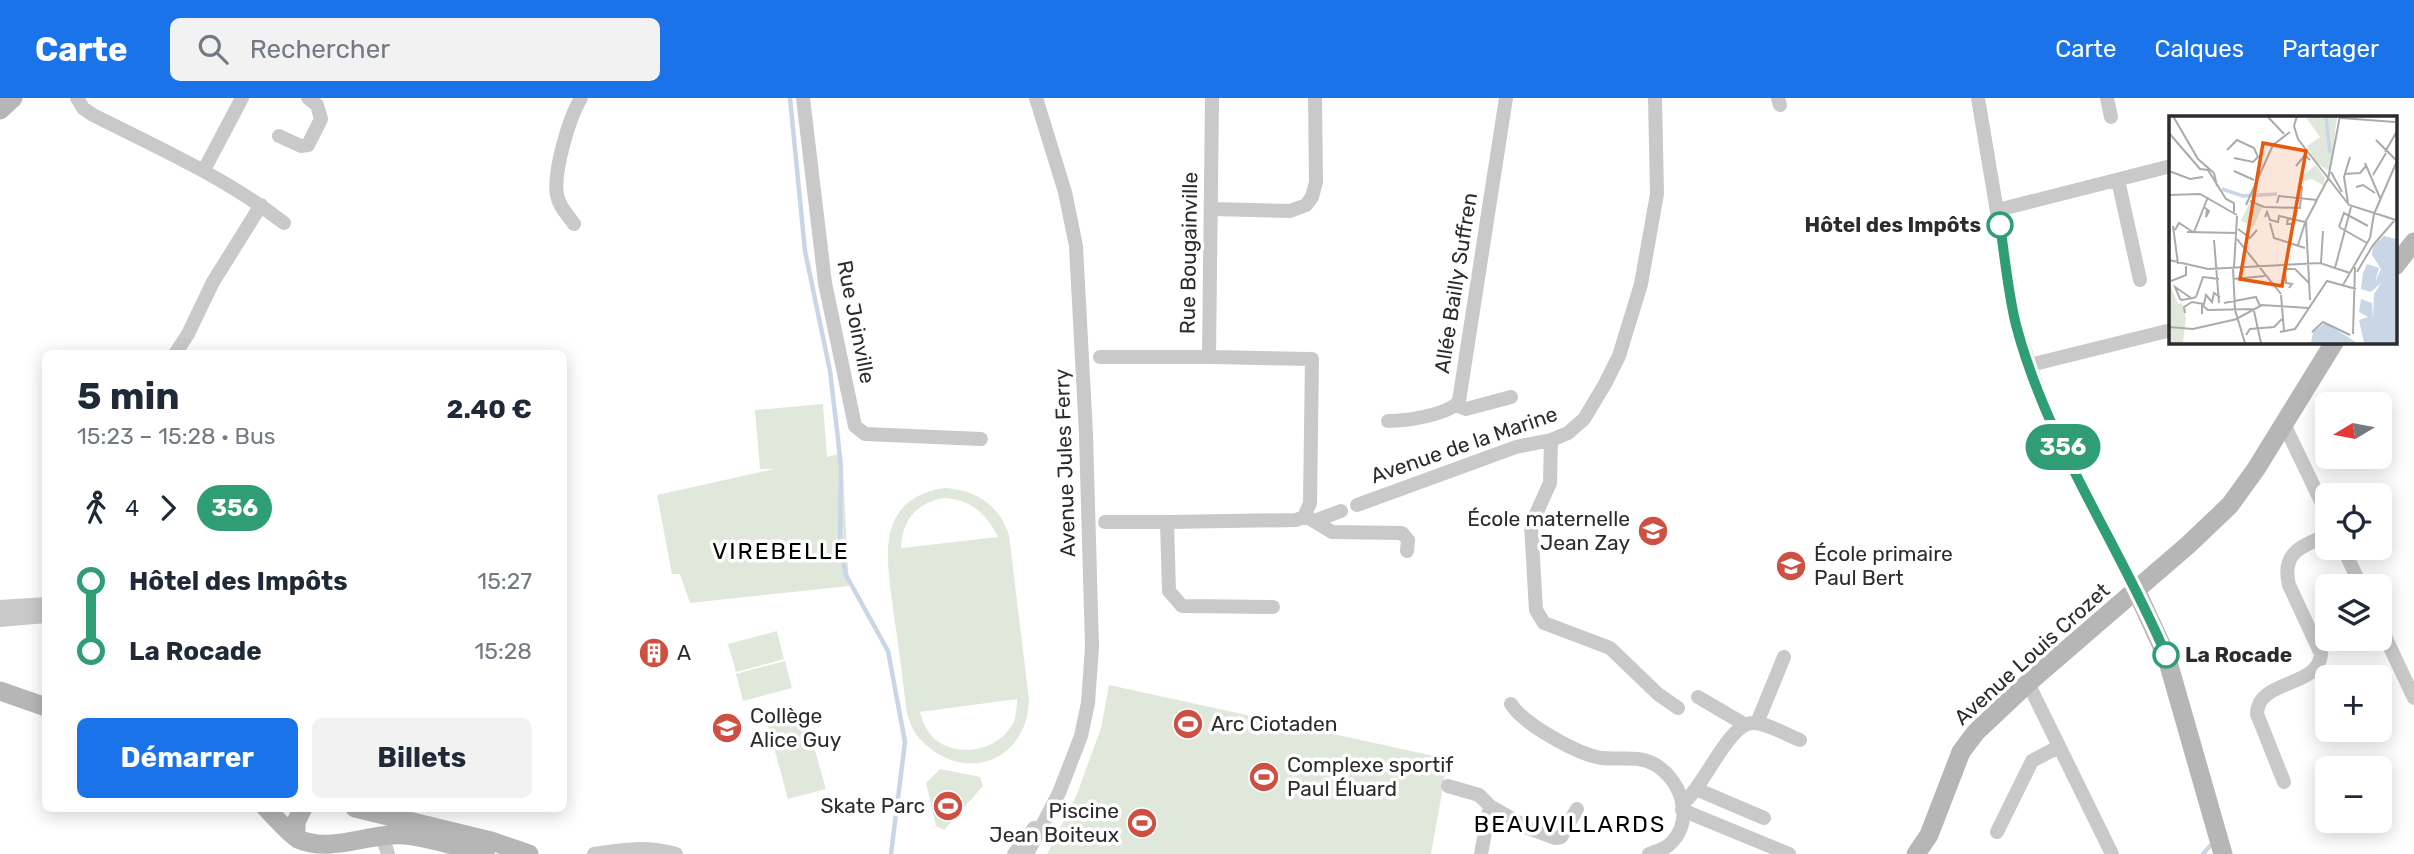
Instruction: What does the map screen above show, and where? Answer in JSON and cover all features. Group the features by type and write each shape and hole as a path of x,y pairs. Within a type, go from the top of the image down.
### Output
{"street":[{"path":"0,110 13,98"},
{"path":"77,98 83,108 93,115 204,170 261,205 284,223"},
{"path":"204,170 242,98"},
{"path":"279,136 301,146 309,145 321,119 317,105 308,98"},
{"path":"574,224 557,194 560,162 571,115 581,98"},
{"name":"Rue Joinville","path":"803,98 825,283 855,426 865,434 981,439"},
{"name":"Rue Bougainville","path":"1212,98 1209,357 1312,359 1309,519"},
{"path":"1211,209 1290,211 1306,205 1312,197 1316,183 1315,98"},
{"name":"Allée Bailly Suffren","path":"1388,421 1415,419 1456,405 1459,401 1506,98"},
{"name":"Avenue de la Marine","path":"1357,505 1516,447 1551,440 1568,433 1584,419 1619,356 1636,303 1657,194 1655,98"},
{"path":"1978,98 2016,325 2043,403 2071,465 2136,590 2166,655 2223,854"},
{"name":"Avenue Jules Ferry","path":"1027,854 1059,793 1081,736 1088,704 1092,647 1086,422 1076,246 1062,181 1036,99"},
{"path":"2111,99 2111,117"},
{"path":"1998,210 2169,167"},
{"path":"2118,180 2140,279"},
{"path":"178,350 213,282 261,205"},
{"path":"2030,365 2169,330"},
{"name":"Avenue Louis Crozet","path":"1916,854 1930,835 1961,752 1976,732 2230,505 2256,469 2334,343"},
{"path":"1100,357 1209,357"},
{"path":"1456,405 1466,409 1511,397"},
{"path":"2284,424 2315,489"},
{"path":"1551,440 1550,483 1531,525 1536,610 1539,617 1544,623 1610,648 1658,694 1678,708"},
{"path":"1105,522 1287,522 1341,511"},
{"path":"1309,519 1325,529 1343,533 1402,533 1408,540 1408,551"},
{"path":"1167,522 1169,591 1182,606 1273,607"},
{"path":"2284,782 2256,714 2264,696 2311,672 2320,662 2321,654 2286,575 2288,564 2299,548 2315,540"},
{"path":"0,607 42,604"},
{"path":"0,620 42,616"},
{"path":"2392,651 2414,698"},
{"path":"1682,807 1732,736 1750,724 1784,657"},
{"path":"2028,683 2112,854"},
{"path":"0,691 42,706"},
{"path":"1698,697 1750,724 1800,740"},
{"path":"1511,704 1521,717 1578,751 1602,758 1644,760 1657,766 1676,783 1682,807 1679,830 1673,841 1664,848 1648,854"},
{"path":"0,705 42,720"},
{"path":"1997,832 2032,761 2058,747"},
{"path":"1448,786 1471,791 1490,806 1528,828 1559,838 1577,809"},
{"path":"1696,789 1764,818"},
{"path":"1481,854 1490,806"},
{"path":"1682,807 1789,854"},
{"path":"269,812 296,846"},
{"path":"296,846 296,822 301,812"},
{"path":"331,849 350,837 352,831 344,812"},
{"path":"371,812 491,841 529,854"},
{"name":"Avenue Jules Ferry","path":"1014,854 1029,833 1043,820"},
{"path":"296,846 311,845 331,849 385,845 405,835 485,854"},
{"path":"594,854 634,848 676,854"}],"shaded area":[{"path":"823,404 827,457 842,453 849,586 690,603 680,574 672,574 657,495 774,469 760,469 755,410"},
{"path":"943,488 975,495 999,515 1009,535 1029,700 1025,722 1017,740 1004,753 989,761 972,764 954,761 936,752 917,736 907,714 891,596 889,537 894,521 904,506 920,495","holes":["943,498 969,504 982,514 998,537 901,548 904,530 912,515 925,505","1017,699 1014,721 1007,732 996,741 971,750 945,746 934,739 920,712"]},
{"path":"777,631 784,659 736,672 728,644"},
{"path":"785,661 792,688 743,701 736,674"},
{"name":"Complexe sportif Paul Éluard","path":"1109,685 1448,759 1431,854 1047,854 1077,794 1101,728"},
{"path":"804,712 826,789 788,799 767,722"},
{"name":"Skate Parc","path":"940,769 980,777 983,786 944,830 936,826 926,783"}],"waterway":[{"path":"790,98 805,251 830,371 838,439 841,468 840,546 846,575 888,651 905,742 891,854"},
{"path":"2203,854 2210,846"}],"bus line":[{"name":"356","path":"2000,225 2016,325 2041,397 2071,465 2136,590 2166,655"}],"place":[{"name":"Hôtel des Impôts","path":"2000,225"},
{"name":"École maternelle Jean Zay","path":"1653,531"},
{"name":"École primaire Paul Bert","path":"1791,566"},
{"name":"A","path":"654,653"},
{"name":"La Rocade","path":"2166,655"},
{"name":"Arc Ciotaden","path":"1188,724"},
{"name":"Collège Alice Guy","path":"727,728"},
{"name":"Complexe sportif Paul Éluard","path":"1264,777"},
{"name":"Skate Parc","path":"948,806"},
{"name":"Piscine Jean Boiteux","path":"1142,823"}],"district":[{"name":"VIREBELLE","path":"781,551"},
{"name":"BEAUVILLARDS","path":"1570,824"}]}
